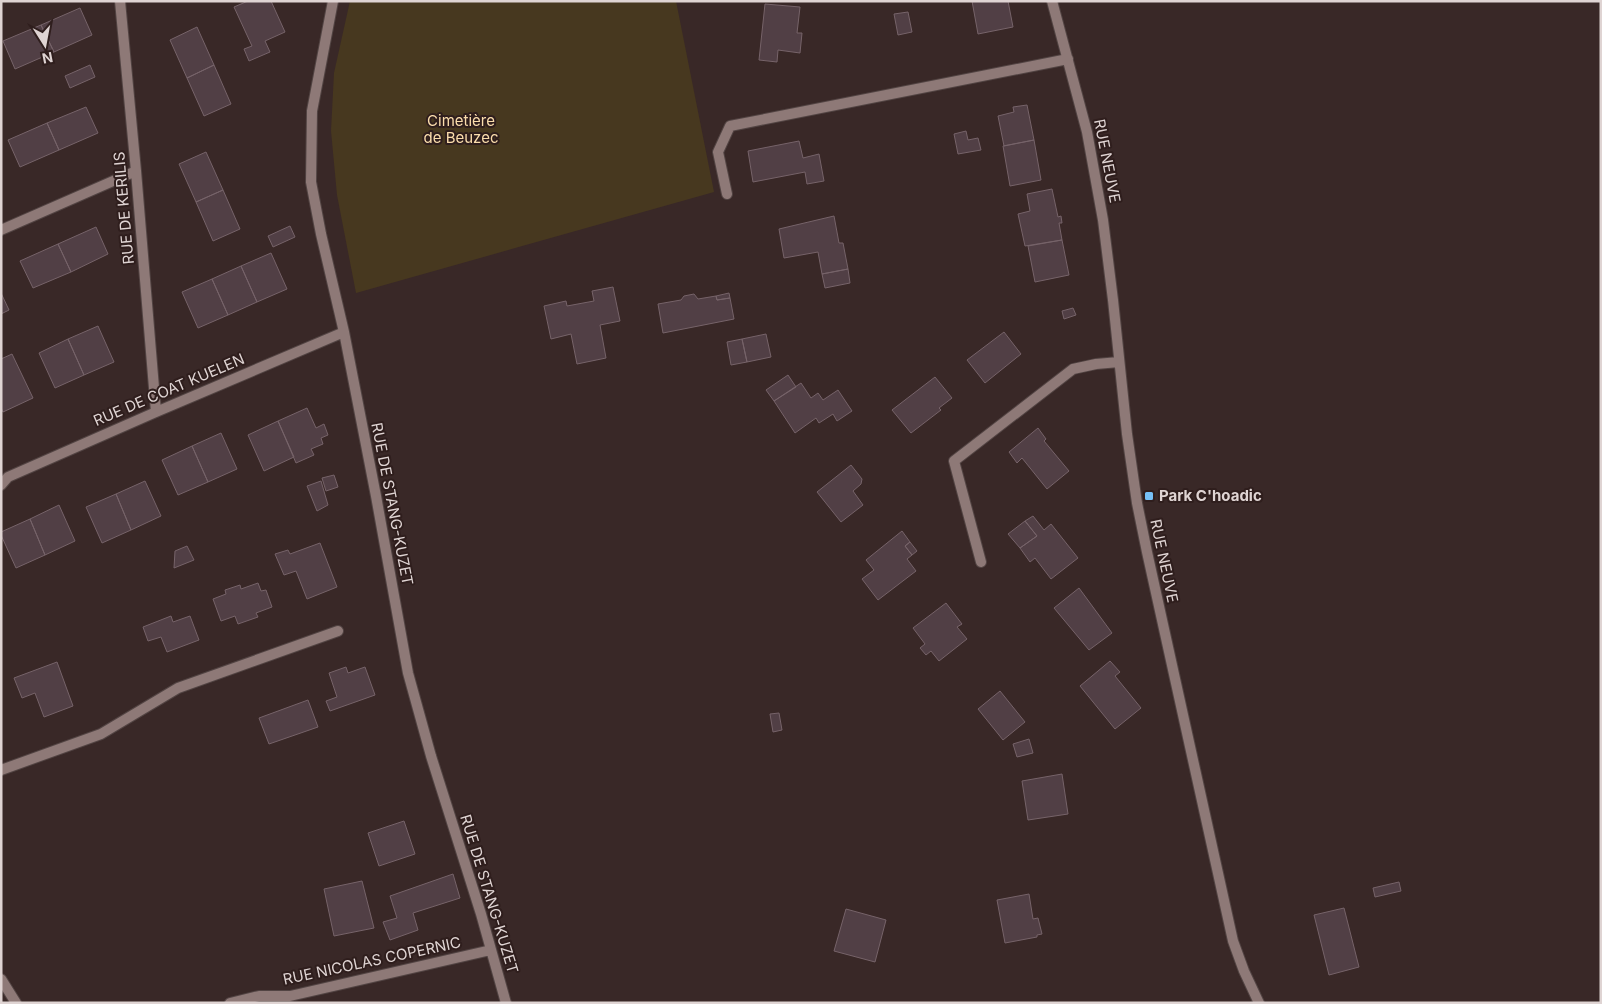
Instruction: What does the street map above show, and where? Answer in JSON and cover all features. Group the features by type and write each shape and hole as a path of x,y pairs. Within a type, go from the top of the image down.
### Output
{"street":[{"name":"RUE DE KERILIS","path":"120,1 156,412"},
{"name":"RUE DE STANG-KUZET","path":"333,1 312,111 311,182 344,332 408,673 431,756 506,1003"},
{"name":"RUE NEUVE","path":"1052,1 1087,132 1103,220 1137,502 1233,941 1259,1003"},
{"path":"727,194 718,152 730,126 1068,58"},
{"path":"1,230 136,171"},
{"name":"RUE DE COAT KUELEN","path":"4,481 156,412 344,332"},
{"path":"981,562 954,461 1073,369 1119,362"},
{"path":"1,770 101,734 178,688 338,631"},
{"name":"RUE NICOLAS COPERNIC","path":"230,1003 259,996 290,996 491,950"},
{"path":"2,981 16,1003"}],"green space":[{"name":"Cimetière de Beuzec","path":"350,1 676,1 714,192 356,293 337,195 331,131 334,73"}],"building":[{"path":"248,1 271,1 285,32 265,41 270,52 249,61 244,49 252,46 234,7"},
{"path":"972,1 1008,1 1013,27 978,34"},
{"path":"765,4 800,7 797,33 802,33 800,53 778,50 777,62 759,60"},
{"path":"80,8 92,35 54,52 41,25"},
{"path":"908,12 912,32 898,35 894,14"},
{"path":"41,25 54,52 15,69 3,41"},
{"path":"197,27 214,65 187,78 170,40"},
{"path":"90,65 95,77 70,88 65,76"},
{"path":"214,65 231,104 204,116 187,78"},
{"path":"1027,105 1034,140 1004,146 998,116 1014,112 1013,107"},
{"path":"86,107 98,133 59,150 47,123"},
{"path":"47,123 59,150 20,167 8,140"},
{"path":"966,131 968,140 978,138 981,150 958,154 954,134"},
{"path":"1034,140 1041,180 1010,186 1003,146"},
{"path":"799,141 803,158 819,154 824,181 807,184 805,172 753,182 748,151"},
{"path":"206,152 223,190 196,202 179,164"},
{"path":"1052,189 1058,217 1061,216 1062,223 1059,223 1062,240 1025,246 1018,214 1030,211 1027,194"},
{"path":"223,190 240,229 213,241 196,202"},
{"path":"834,216 839,243 843,243 848,269 822,274 818,252 784,258 779,229"},
{"path":"290,226 295,237 273,247 268,236"},
{"path":"96,227 108,254 71,272 58,244"},
{"path":"1062,240 1069,275 1035,282 1028,246"},
{"path":"58,244 71,272 33,288 20,261"},
{"path":"271,253 287,289 257,302 241,266"},
{"path":"241,266 257,302 228,315 212,279"},
{"path":"848,269 850,283 825,288 822,274"},
{"path":"212,279 228,315 198,328 182,292"},
{"path":"613,287 620,321 600,325 606,358 577,364 571,334 551,339 544,306 566,301 567,306 594,301 592,291"},
{"path":"1,293 9,310 1,314"},
{"path":"729,293 730,298 717,300 716,296"},
{"path":"694,294 698,299 716,296 717,300 730,298 734,319 663,333 658,304 681,300 684,296"},
{"path":"1073,308 1076,315 1064,319 1062,311"},
{"path":"98,326 114,362 84,375 68,339"},
{"path":"1004,332 1021,354 985,383 967,360"},
{"path":"766,334 771,357 747,362 742,339"},
{"path":"68,339 84,375 55,388 39,353"},
{"path":"742,339 747,362 731,365 727,342"},
{"path":"12,354 33,398 3,412 1,408 1,359"},
{"path":"788,375 796,387 774,401 766,390"},
{"path":"935,377 952,398 939,408 941,410 911,433 892,410"},
{"path":"801,383 811,398 818,393 823,400 838,390 852,411 837,421 833,414 819,423 816,418 795,433 774,401"},
{"path":"307,408 316,428 324,424 328,435 321,438 323,444 311,449 314,455 296,463 278,421"},
{"path":"278,421 294,457 264,471 248,435"},
{"path":"1038,428 1046,439 1044,441 1069,471 1047,489 1022,458 1017,463 1009,452"},
{"path":"221,433 237,469 208,482 192,446"},
{"path":"192,446 208,482 178,495 162,460"},
{"path":"851,465 862,479 861,484 853,491 863,505 841,522 817,492"},
{"path":"334,475 338,487 326,491 322,478"},
{"path":"145,481 161,516 131,530 116,494"},
{"path":"321,481 328,505 317,511 307,486"},
{"path":"116,494 131,530 102,543 86,507"},
{"path":"59,505 75,541 45,555 30,519"},
{"path":"1033,516 1044,530 1051,524 1078,558 1051,579 1035,558 1030,562 1020,548 1037,536 1025,521"},
{"path":"30,519 45,555 16,568 1,532"},
{"path":"1025,521 1037,536 1020,548 1008,534"},
{"path":"902,531 910,542 905,546 912,555 907,559 916,571 878,600 862,579 874,570 866,560"},
{"path":"910,542 917,551 912,555 905,546"},
{"path":"320,543 337,587 307,599 296,571 284,575 275,554 288,550 290,554"},
{"path":"187,546 194,560 174,568 175,551"},
{"path":"258,583 261,591 266,590 272,607 256,613 258,617 238,624 235,616 221,621 213,599 226,594 225,590 240,585 241,589"},
{"path":"1079,588 1112,633 1089,650 1054,608"},
{"path":"946,603 962,624 957,627 967,639 939,661 931,651 926,655 920,648 925,644 913,628"},
{"path":"171,616 173,622 190,616 199,640 167,652 161,637 148,641 143,627"},
{"path":"1110,661 1120,672 1115,676 1141,708 1115,729 1080,686"},
{"path":"57,662 73,706 44,717 35,693 22,698 14,678"},
{"path":"346,667 348,673 365,667 375,695 330,711 326,701 337,697 329,673"},
{"path":"1000,691 1025,722 1003,740 978,709"},
{"path":"308,700 318,727 269,744 259,718"},
{"path":"779,713 782,730 773,732 770,714"},
{"path":"1029,739 1033,753 1017,757 1013,744"},
{"path":"1062,774 1068,814 1028,820 1022,781"},
{"path":"404,821 415,854 379,866 368,833"},
{"path":"453,874 460,898 413,913 418,930 390,940 383,922 397,918 390,896"},
{"path":"362,881 374,928 334,936 324,889"},
{"path":"1399,882 1401,891 1375,897 1373,888"},
{"path":"1029,894 1033,919 1038,918 1042,934 1037,935 1037,937 1005,943 997,900"},
{"path":"1344,908 1359,967 1329,975 1314,915"},
{"path":"846,909 886,920 875,962 834,951"}],"place":[{"name":"Park C'hoadic","path":"1149,496"}]}
